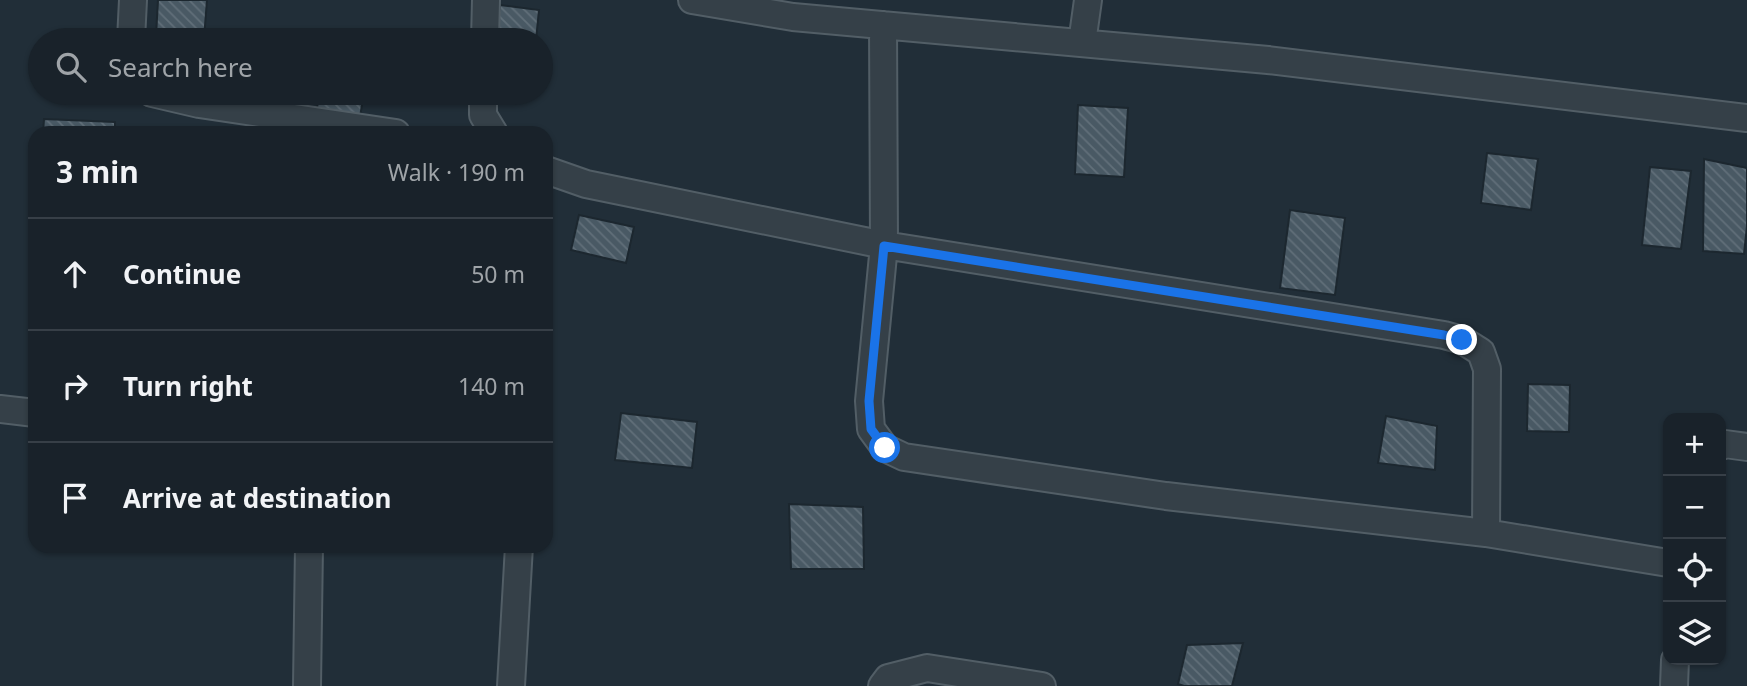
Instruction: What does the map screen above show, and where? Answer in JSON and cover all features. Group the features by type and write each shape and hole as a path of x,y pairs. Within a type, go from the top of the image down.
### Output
{"street":[{"path":"132,28 133,0"},
{"path":"485,28 486,0"},
{"path":"692,0 793,17 1268,60 1747,118"},
{"path":"1082,43 1088,0"},
{"path":"883,25 884,246 869,401 871,429 885,448 904,457 1166,496 1486,533 1663,562"},
{"path":"207,105 349,126"},
{"path":"482,105 482,115 489,126"},
{"path":"553,172 586,184 884,246 1462,340 1481,352 1487,369 1486,533"},
{"path":"0,409 28,411"},
{"path":"1726,444 1747,447"},
{"path":"307,686 309,553"},
{"path":"511,686 519,553"},
{"path":"1674,686 1675,665"},
{"path":"882,686 888,678 927,668 1042,686"}],"building":[{"path":"158,0 207,0 205,28 156,28"},
{"path":"500,5 539,10 537,28 497,28"},
{"path":"317,105 362,105 359,123 316,116"},
{"path":"1078,105 1128,108 1124,177 1075,174"},
{"path":"44,119 115,122 115,126 44,126"},
{"path":"1487,153 1538,159 1531,210 1481,203"},
{"path":"1704,159 1747,168 1744,254 1703,251"},
{"path":"1650,167 1691,171 1681,249 1642,245"},
{"path":"1290,210 1345,218 1335,295 1280,288"},
{"path":"579,215 634,227 626,263 571,250"},
{"path":"1528,384 1570,385 1569,432 1527,431"},
{"path":"621,413 697,422 692,468 615,460"},
{"path":"1386,416 1437,426 1435,470 1378,463"},
{"path":"789,504 863,507 864,569 791,569"},
{"path":"1243,643 1232,686 1178,684 1187,645"}],"route":[{"path":"885,448 871,429 869,401 884,246 1462,340"}]}
